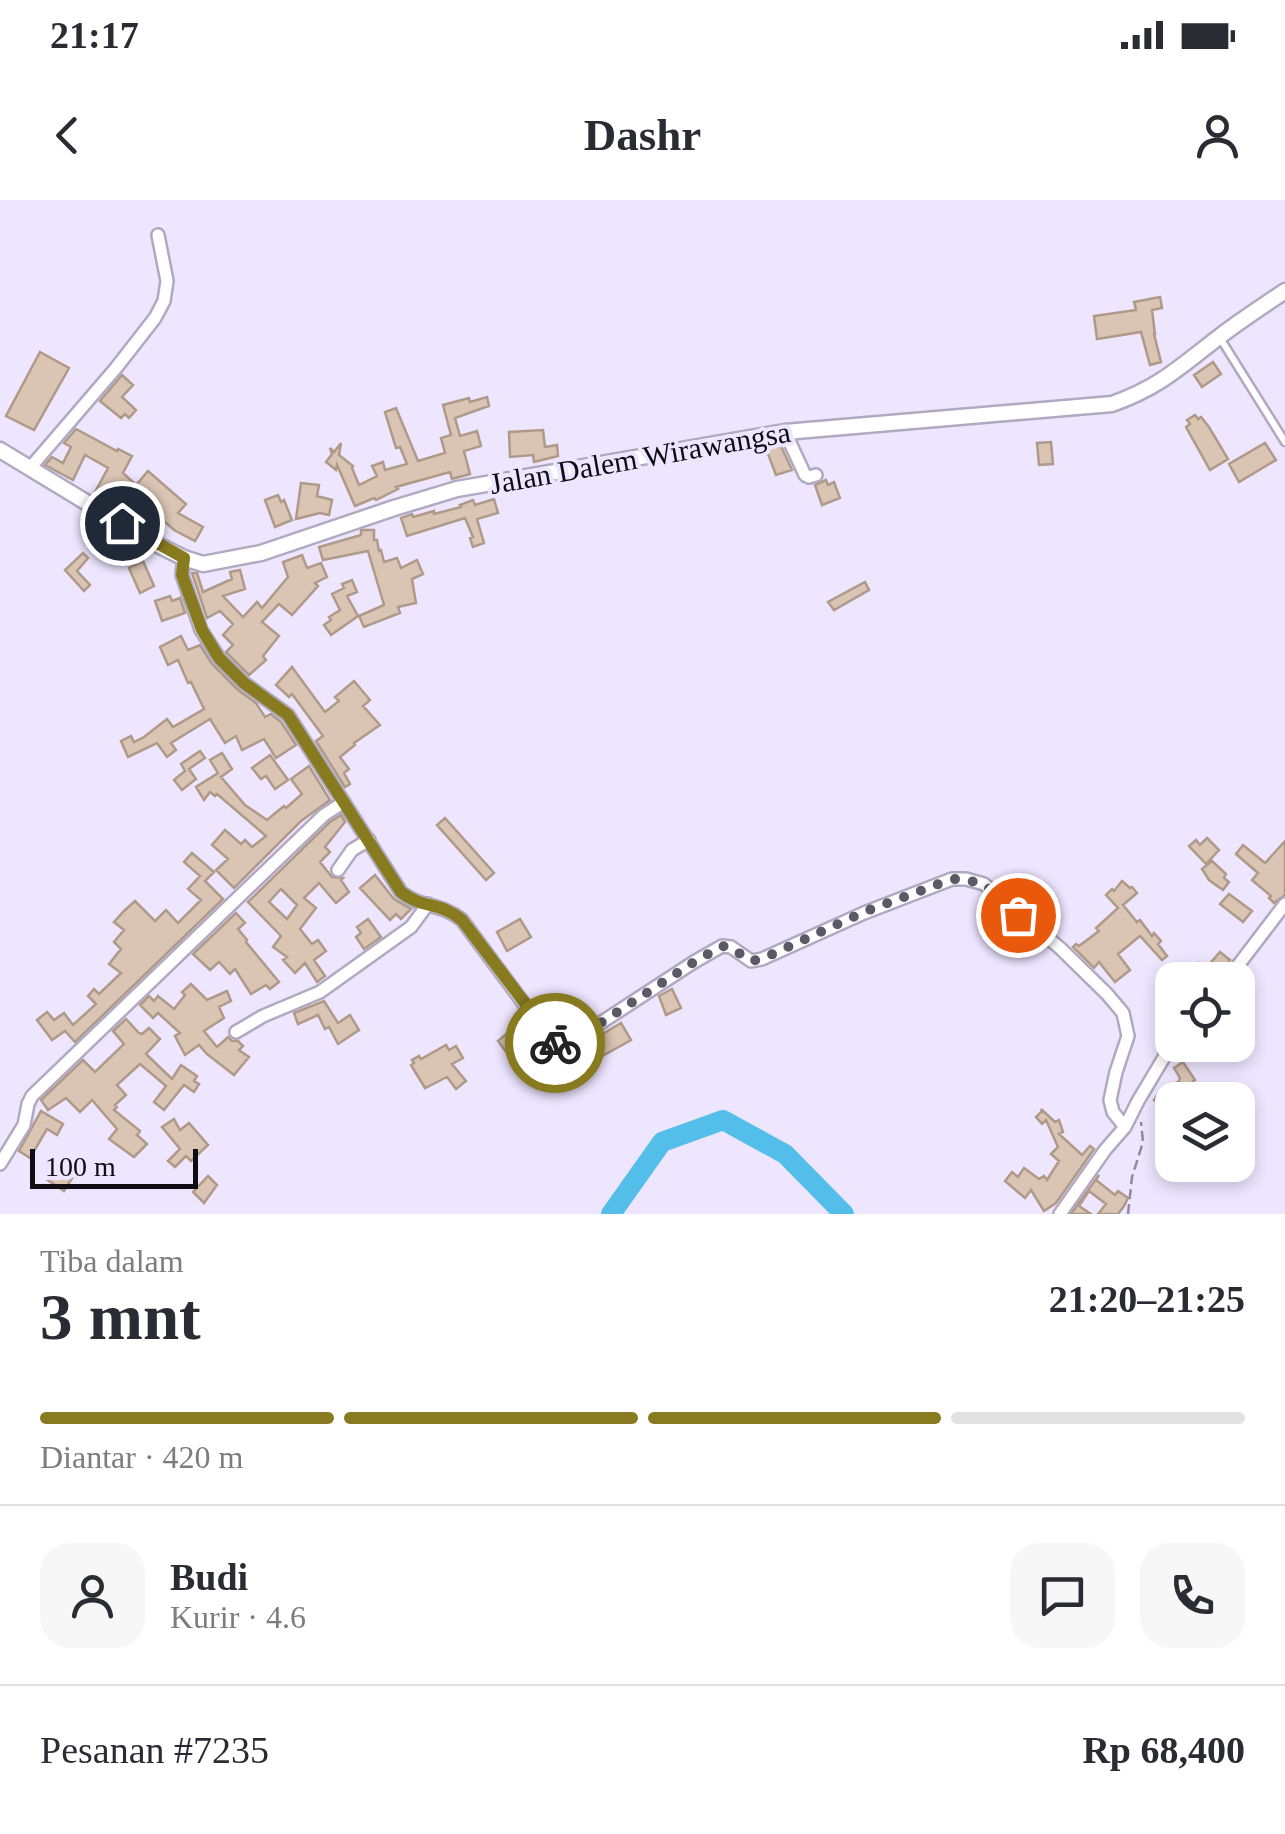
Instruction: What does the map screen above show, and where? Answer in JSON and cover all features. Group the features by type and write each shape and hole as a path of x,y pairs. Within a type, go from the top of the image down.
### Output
{"street":[{"path":"30,468 155,318 164,301 167,282 158,235"},
{"name":"Jalan Dalem Wirawangsa","path":"0,450 184,558 196,563 226,561 457,489 785,432 1112,404 1156,385 1285,291"},
{"path":"785,432 805,475 816,475"},
{"path":"184,558 182,575 202,630 219,658 244,683 288,715 401,892 412,902 448,909 462,920 553,1042 560,1046 576,1039 722,946 751,961 762,959 864,912 952,879 966,879 984,884 1060,948 1124,1013 1128,1036 1110,1100 1113,1112 1125,1128"},
{"path":"0,1164 24,1126 32,1096 207,925 324,815 344,802"},
{"path":"338,870 352,850 368,840"},
{"path":"236,1032 320,992 410,927 428,904"},
{"path":"1242,962 1285,904"},
{"path":"1060,1214 1125,1128 1161,1062"}],"lane":[{"path":"1219,337 1285,442"}],"path":[{"path":"1128,1214 1132,1177 1143,1142 1138,1101"}],"building":[{"path":"1160,297 1162,308 1152,310 1161,362 1150,365 1141,332 1097,339 1094,316 1136,310 1134,302"},
{"path":"40,352 69,368 34,430 6,416"},
{"path":"1213,362 1221,374 1202,387 1194,375"},
{"path":"122,375 133,385 122,397 136,410 129,418 125,414 121,418 100,401"},
{"path":"487,397 489,406 455,418 460,436 477,431 481,446 464,451 470,474 452,479 450,472 396,487 376,500 355,506 337,465 336,470 326,462 332,454 330,448 334,452 341,443 339,455 353,466 359,485 377,476 372,466 383,462 385,470 407,464 400,447 396,448 385,412 396,408 418,461 445,453 441,438 451,435 443,405"},
{"path":"1195,415 1209,427 1228,459 1210,470 1186,427 1190,424 1187,420"},
{"path":"76,429 132,456 123,473 136,485 148,471 186,504 178,513 203,527 195,541 174,530 139,499 126,514 94,494 108,468 85,455 73,480 45,465 52,457 63,463 71,447 64,443"},
{"path":"543,430 545,447 557,445 558,456 534,462 533,455 510,457 509,432"},
{"path":"1051,442 1053,464 1039,465 1037,443"},
{"path":"1265,443 1276,460 1239,482 1229,464"},
{"path":"780,444 792,470 776,475 765,446"},
{"path":"826,480 828,485 834,482 840,498 822,505 815,485"},
{"path":"301,483 319,485 317,496 332,500 329,515 320,513 296,519"},
{"path":"278,495 292,520 275,527 265,500"},
{"path":"494,499 498,513 477,519 484,543 473,547 465,518 407,536 401,518 434,514 473,500 475,505"},
{"path":"361,530 374,530 384,562 397,558 401,568 417,560 423,574 412,579 416,603 398,607 400,613 364,627 359,616 384,605 368,551 323,560 319,547 361,535"},
{"path":"83,553 88,558 77,571 90,585 84,591 65,570"},
{"path":"302,555 307,568 321,563 327,577 315,583 318,586 292,615 279,604 262,622 279,636 263,656 266,660 249,675 226,652 233,645 223,635 233,624 220,611 207,618 192,573 197,573 203,592 232,579 230,572 240,570 245,589 223,596 243,617 257,602 262,608 288,577 283,562"},
{"path":"143,561 154,586 140,593 129,568"},
{"path":"352,580 357,592 347,596 358,616 331,635 324,625 340,610 332,594"},
{"path":"865,582 869,590 834,610 828,602"},
{"path":"170,596 172,601 180,598 185,613 162,621 155,601"},
{"path":"181,636 188,650 200,645 212,664 256,703 265,717 271,714 281,722 296,745 276,758 264,739 242,750 236,736 225,743 210,719 171,743 176,750 167,757 157,743 128,757 121,741 131,736 134,742 167,719 173,727 204,709 178,660 168,665 160,647"},
{"path":"292,667 325,712 354,681 370,700 363,706 380,725 340,757 349,769 344,773 350,784 345,787 316,741 323,736 292,694 289,697 276,685"},
{"path":"200,751 205,758 189,769 196,779 182,790 174,780 185,771 181,764"},
{"path":"222,753 232,769 221,777 245,805 267,820 302,794 291,779 309,766 330,800 301,821 234,888 216,870 228,859 212,845 225,830 241,844 245,840 252,847 266,836 217,794 210,792 204,800 196,787 218,773 210,760"},
{"path":"270,755 288,780 275,789 266,776 261,779 252,768"},
{"path":"341,815 345,822 325,847 330,852 320,862 332,877 343,878 349,892 336,903 319,883 304,898 316,908 300,929 312,944 318,940 326,951 314,960 325,976 317,982 305,963 295,973 283,960 287,957 273,947 281,936 248,902","holes":["281,889 297,905 287,919 269,902"]},
{"path":"445,818 494,873 486,880 437,825"},
{"path":"1207,838 1219,850 1206,864 1189,846 1196,840 1200,845"},
{"path":"1285,841 1285,895 1274,903 1252,880 1258,873 1236,854 1243,845 1265,863"},
{"path":"192,853 214,872 205,881 223,899 75,1042 65,1031 52,1040 37,1020 47,1012 54,1020 64,1013 73,1025 96,1004 88,996 94,989 99,994 121,973 109,964 121,949 114,942 124,930 114,922 124,911 135,901 155,921 166,910 178,923 201,900 188,889 200,876 184,862"},
{"path":"1212,861 1226,874 1224,878 1229,882 1223,890 1202,869"},
{"path":"375,875 394,899 411,909 401,919 396,914 390,920 360,888"},
{"path":"1122,881 1137,893 1123,905 1161,941 1158,944 1167,956 1162,960 1140,936 1118,954 1130,970 1115,982 1099,962 1094,968 1073,947 1099,931 1096,928 1118,908 1106,895"},
{"path":"1229,894 1252,911 1243,922 1220,904"},
{"path":"236,913 245,923 238,929 246,942 279,982 270,989 266,985 251,994 235,969 230,974 219,962 210,970 193,954"},
{"path":"368,919 381,937 364,949 356,937 361,933 357,927"},
{"path":"520,919 531,937 507,951 497,932"},
{"path":"1220,952 1230,960 1228,962 1211,962"},
{"path":"191,984 207,1000 227,991 231,1001 219,1007 224,1018 204,1031 217,1047 228,1037 243,1046 239,1050 249,1057 234,1075 199,1045 185,1055 175,1036 180,1033 158,1013 153,1018 140,1005 149,996 154,1001 158,996 174,1009"},
{"path":"672,989 681,1008 666,1015 659,996"},
{"path":"324,1001 338,1023 350,1015 359,1030 338,1044 318,1015 298,1024 294,1013"},
{"path":"563,1002 572,1014 564,1020 571,1031 561,1035 549,1015"},
{"path":"126,1019 139,1033 149,1028 160,1039 146,1054 172,1079 181,1065 197,1076 194,1081 199,1084 194,1092 184,1085 164,1110 154,1102 166,1086 140,1064 117,1085 126,1095 114,1110 140,1131 137,1135 147,1144 134,1157 109,1139 117,1129 92,1100 80,1112 66,1098 48,1110 41,1100 83,1060 95,1072 124,1044 113,1031"},
{"path":"524,1019 535,1035 510,1057 498,1041"},
{"path":"621,1023 631,1040 593,1061 588,1052 585,1054 581,1047"},
{"path":"446,1045 449,1050 456,1046 463,1058 452,1064 466,1081 456,1089 447,1077 425,1088 411,1065 412,1060"},
{"path":"1183,1062 1195,1080 1177,1082 1180,1078 1174,1068"},
{"path":"1041,1109 1055,1122 1059,1120 1063,1132 1059,1134 1082,1155 1090,1146 1094,1149 1056,1203 1044,1211 1031,1190 1025,1198 1005,1181 1012,1172 1018,1177 1024,1168 1047,1180 1059,1161 1051,1154 1058,1147 1046,1120 1042,1124 1036,1117"},
{"path":"41,1111 63,1124 57,1135 47,1129 30,1158 19,1151"},
{"path":"174,1119 180,1130 189,1123 208,1145 191,1161 186,1156 175,1167 168,1161 180,1149 162,1127"},
{"path":"66,1166 76,1172 64,1191 46,1179 53,1168 62,1173"},
{"path":"1099,1175 1096,1180 1115,1195 1118,1191 1128,1198 1124,1206 1118,1214 1098,1214 1106,1204 1089,1191 1079,1206 1091,1214 1071,1214"},
{"path":"208,1176 217,1185 204,1203 193,1192"}],"waterway":[{"path":"611,1214 662,1142 723,1120 785,1154 844,1214"}],"way so far":[{"path":"555,1043 560,1046 576,1039 722,946 751,961 762,959 864,912 952,879 984,884 1018,915"}],"route":[{"path":"122,523 184,558 182,575 202,630 219,658 244,683 288,715 401,892 412,902 448,909 462,920 555,1043"}]}
